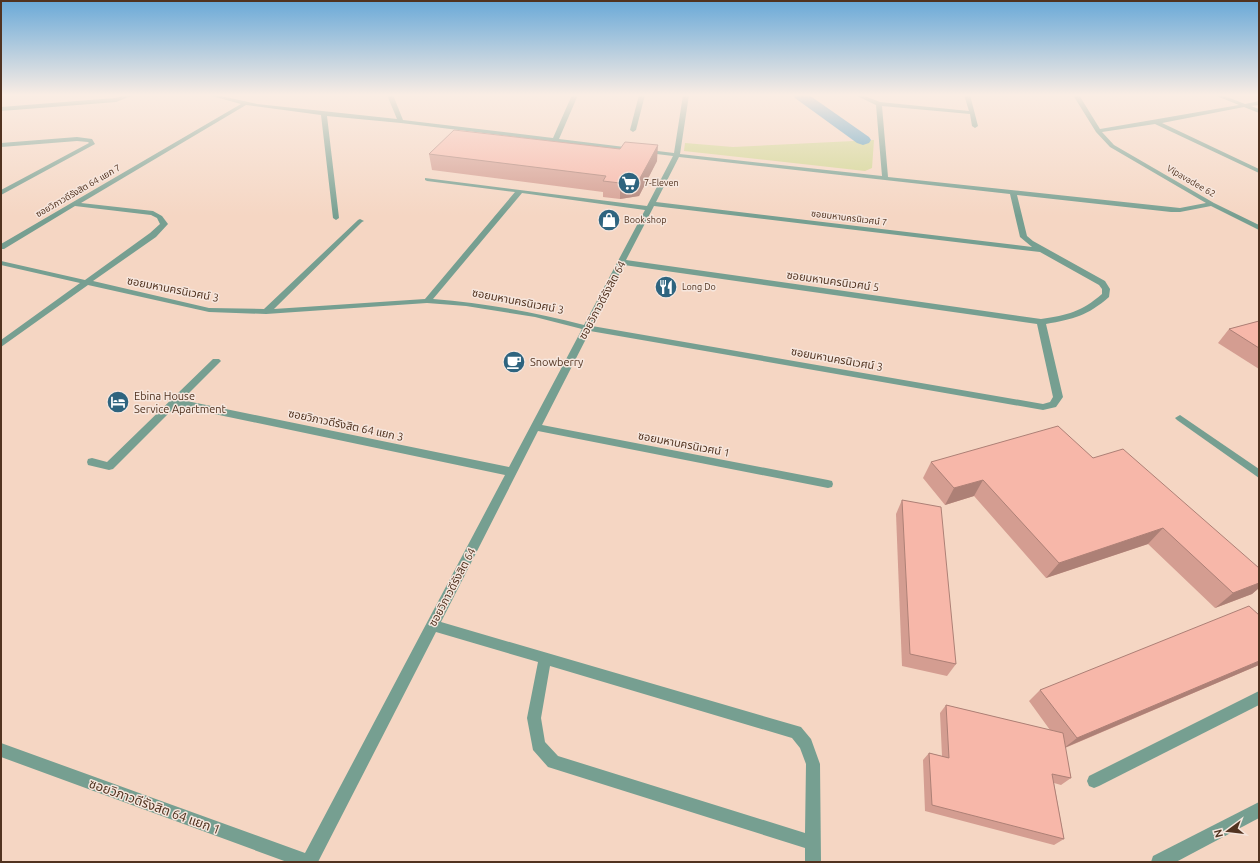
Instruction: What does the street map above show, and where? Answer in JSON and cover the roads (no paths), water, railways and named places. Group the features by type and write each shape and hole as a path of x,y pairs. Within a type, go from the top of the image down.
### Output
{"street":[{"name":"ซอยวิภาวดีรังสิต 64 แยก 7","path":"1,247 191,135"},
{"path":"326,135 336,218"},
{"path":"480,135 1171,210 1180,210 1212,204"},
{"path":"517,135 676,157"},
{"path":"555,140 557,135"},
{"name":"ซอยวิภาวดีรังสิต 64","path":"309,862 676,157 680,135"},
{"path":"882,135 885,178"},
{"name":"Vipavadee 62","path":"1102,135 1112,146 1212,204 1259,228"},
{"path":"1184,135 1259,171"},
{"path":"1,146 77,139 90,140 92,144 1,193"},
{"name":"ซอยมหานครนิเวศน์ 7","path":"427,179 1043,251"},
{"path":"427,301 520,191"},
{"path":"1013,193 1024,237 1030,243 1043,251"},
{"path":"1,344 153,235 164,224 160,217 153,213 74,204"},
{"path":"266,312 360,220"},
{"name":"ซอยมหานครนิเวศน์ 5","path":"621,262 1041,322 1067,318 1091,308 1106,295 1106,289 1102,283 1043,251"},
{"name":"ซอยมหานครนิเวศน์ 3","path":"1,263 209,310 266,312 427,301 466,304 535,315 587,328 1043,407 1053,405 1058,397 1041,322"},
{"path":"92,462 109,466 216,361"},
{"name":"ซอยวิภาวดีรังสิต 64 แยก 3","path":"174,402 512,472"},
{"path":"1180,418 1259,474"},
{"name":"ซอยมหานครนิเวศน์ 1","path":"535,427 828,484"},
{"path":"432,625 796,732 806,744 813,764 813,862"},
{"path":"545,658 534,718 538,745 553,762 814,843"},
{"path":"1094,781 1259,698"},
{"name":"ซอยวิภาวดีรังสิต 64 แยก 1","path":"1,750 309,862"},
{"path":"1159,862 1259,810"}],"waterway":[{"path":"856,135 863,140"}],"place":[{"name":"7-Eleven","path":"629,183"},
{"name":"Book shop","path":"609,220"},
{"name":"Long Do","path":"666,287"},
{"name":"Snowberry","path":"514,362"},
{"name":"Ebina House Service Apartment","path":"118,402"}]}
